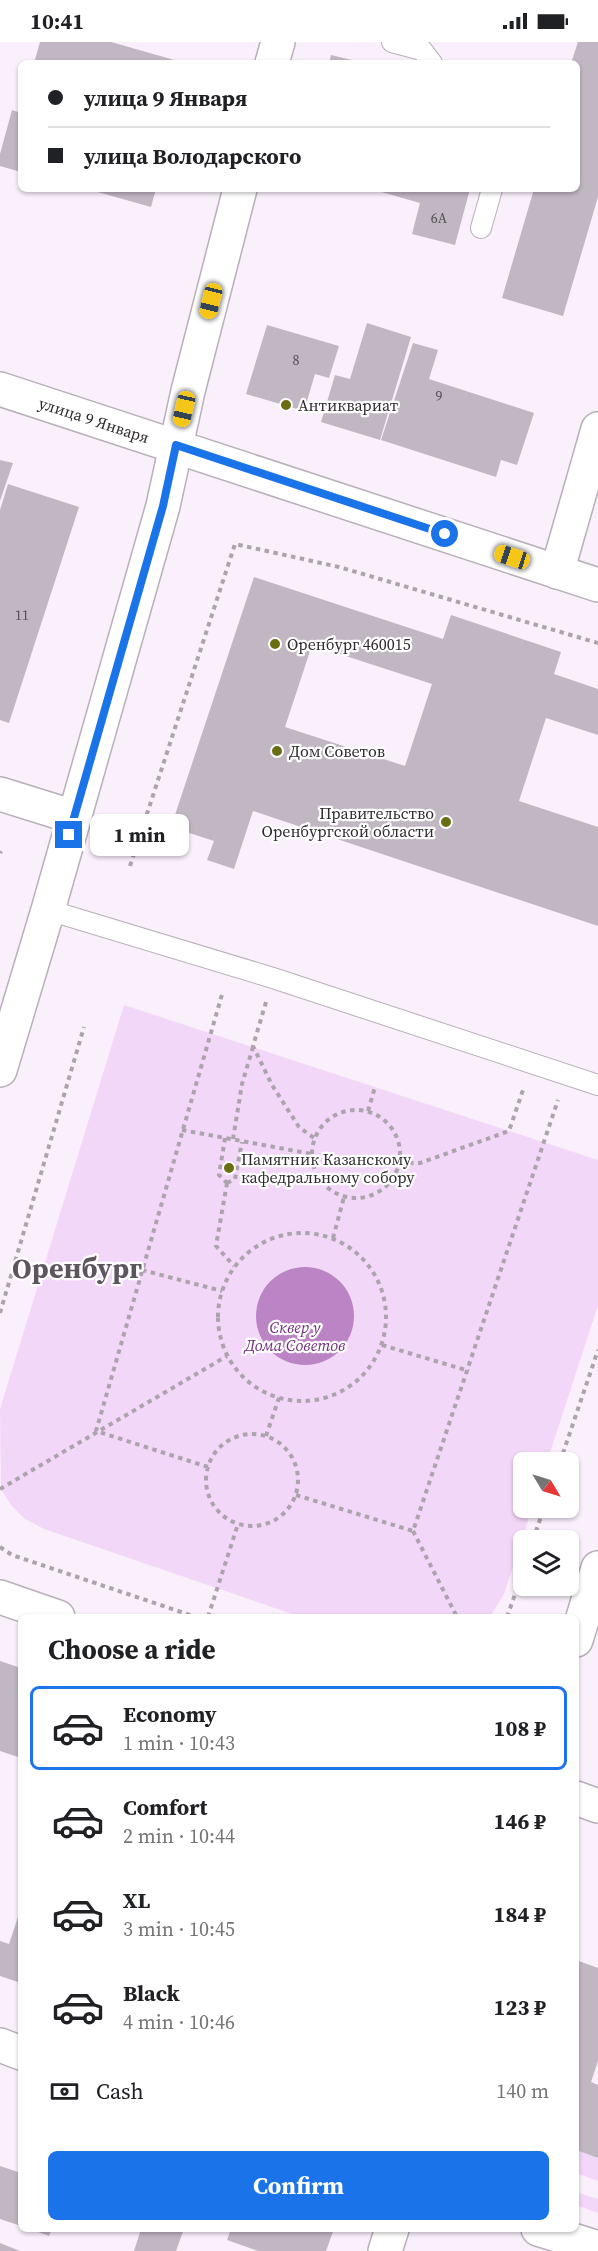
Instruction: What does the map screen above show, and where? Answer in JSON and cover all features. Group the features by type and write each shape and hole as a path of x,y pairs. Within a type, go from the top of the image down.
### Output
{"main road":[{"path":"273,60 278,42"},
{"path":"0,1070 163,506 239,192"},
{"name":"улица 9 Января","path":"0,388 598,585"},
{"path":"557,572 598,429"},
{"path":"0,794 74,817"},
{"path":"579,1630 598,1568"},
{"path":"0,1597 49,1614"},
{"path":"579,1799 598,1806"},
{"path":"0,2045 18,2052"},
{"path":"385,2251 391,2232"},
{"path":"547,2232 598,2248"}],"lane":[{"path":"392,42 422,50 430,60"},
{"path":"481,228 491,192"},
{"path":"48,910 273,978 598,1084"}],"path":[{"path":"130,866 235,544 339,567 598,643"},
{"path":"96,1431 231,965"},
{"path":"233,1140 242,1084 273,978"},
{"path":"0,1313 84,1027"},
{"path":"253,1046 272,1085 299,1127 314,1138"},
{"path":"400,1163 420,1163 509,1131 532,1063"},
{"path":"413,1531 469,1371 567,1074"},
{"path":"368,1111 375,1087"},
{"path":"348,1110 368,1111 380,1116 394,1131 400,1150 400,1163 389,1185 380,1192 357,1198 344,1197 333,1192 317,1174 312,1154 314,1138 321,1126 330,1118 348,1110"},
{"path":"182,1130 312,1154"},
{"path":"225,1138 219,1175 227,1183"},
{"path":"227,1183 235,1179 242,1141"},
{"path":"227,1183 216,1246 234,1266"},
{"path":"333,1238 344,1197"},
{"path":"306,1232 333,1238 356,1251 374,1271 384,1295 387,1322 382,1345 369,1368 352,1385 332,1397 308,1402 279,1398 262,1392 243,1378 227,1356 220,1337 217,1314 222,1291 234,1266 254,1247 279,1235 306,1232"},
{"path":"142,1270 222,1291"},
{"path":"382,1345 469,1371"},
{"path":"563,1452 598,1350"},
{"path":"0,1489 227,1356"},
{"path":"266,1436 279,1398"},
{"path":"96,1431 207,1467"},
{"path":"251,1434 266,1436 279,1442 289,1453 296,1466 298,1480 296,1495 287,1510 273,1521 256,1526 238,1524 223,1516 212,1502 206,1485 207,1467 214,1454 224,1444 237,1437 251,1434"},
{"path":"296,1495 413,1531 455,1614"},
{"path":"209,1614 238,1524"},
{"path":"0,1546 12,1555 187,1614"},
{"path":"508,1614 514,1596"}],"green space":[{"name":"Сквер у Дома Советов","path":"124,1005 598,1160 598,1305 550,1452 513,1452 513,1518 529,1518 525,1530 513,1530 513,1566 504,1594 492,1614 292,1614 44,1529 25,1519 11,1505 1,1489 0,1409"},
{"path":"579,2151 598,2158 598,2181 579,2174"},
{"path":"579,2193 598,2199 598,2213 579,2206"}],"shaded area":[{"path":"305,1267 324,1271 339,1282 350,1297 354,1316 350,1335 339,1350 324,1361 305,1365 286,1361 271,1350 260,1335 256,1316 260,1297 271,1282 286,1271"}],"building":[{"path":"40,42 111,42 174,60 35,60"},
{"path":"578,42 598,42 598,197 563,316 502,298 533,192 580,192 580,60 572,60"},
{"path":"331,55 352,60 330,60"},
{"path":"12,110 18,112 18,171 0,166 0,154"},
{"path":"98,192 155,192 151,207"},
{"path":"382,192 469,192 455,245 412,234 420,203"},
{"path":"367,323 411,337 380,440 321,422 335,375 350,379"},
{"path":"267,325 339,346 329,378 315,374 304,411 246,394"},
{"path":"413,343 438,350 429,379 534,413 517,465 501,460 496,477 381,440"},
{"path":"0,460 13,463 0,501"},
{"path":"8,484 79,507 9,723 0,720 0,510"},
{"name":"Дом Советов","path":"254,577 443,639 451,615 561,652 554,674 598,689 598,735 546,718 519,801 598,827 598,926 253,811 234,869 207,860 214,841 171,827","holes":["312,645 432,684 405,766 285,727"]},
{"path":"0,1661 18,1667 18,1757 0,1751"},
{"path":"18,1917 18,1982 0,1976 0,1941 9,1944"},
{"path":"579,1961 598,1968 598,2061 591,2082 598,2085 598,2158 579,2151"},
{"path":"0,2166 18,2172 18,2225 0,2219"},
{"path":"38,2232 51,2232 49,2236"},
{"path":"140,2232 183,2232 176,2251 134,2251"},
{"path":"230,2232 333,2232 326,2251 258,2251 227,2240"},
{"path":"0,2243 20,2251 0,2251"}],"place":[{"name":"Антиквариат","path":"286,405"},
{"name":"Оренбург 460015","path":"275,644"},
{"name":"Дом Советов","path":"277,751"},
{"name":"Правительство Оренбургской области","path":"446,822"},
{"name":"Памятник Казанскому кафедральному собору","path":"229,1168"}],"district":[{"name":"Оренбург","path":"77,1268"}],"route":[{"path":"69,835 163,506 176,445 445,534"}]}
